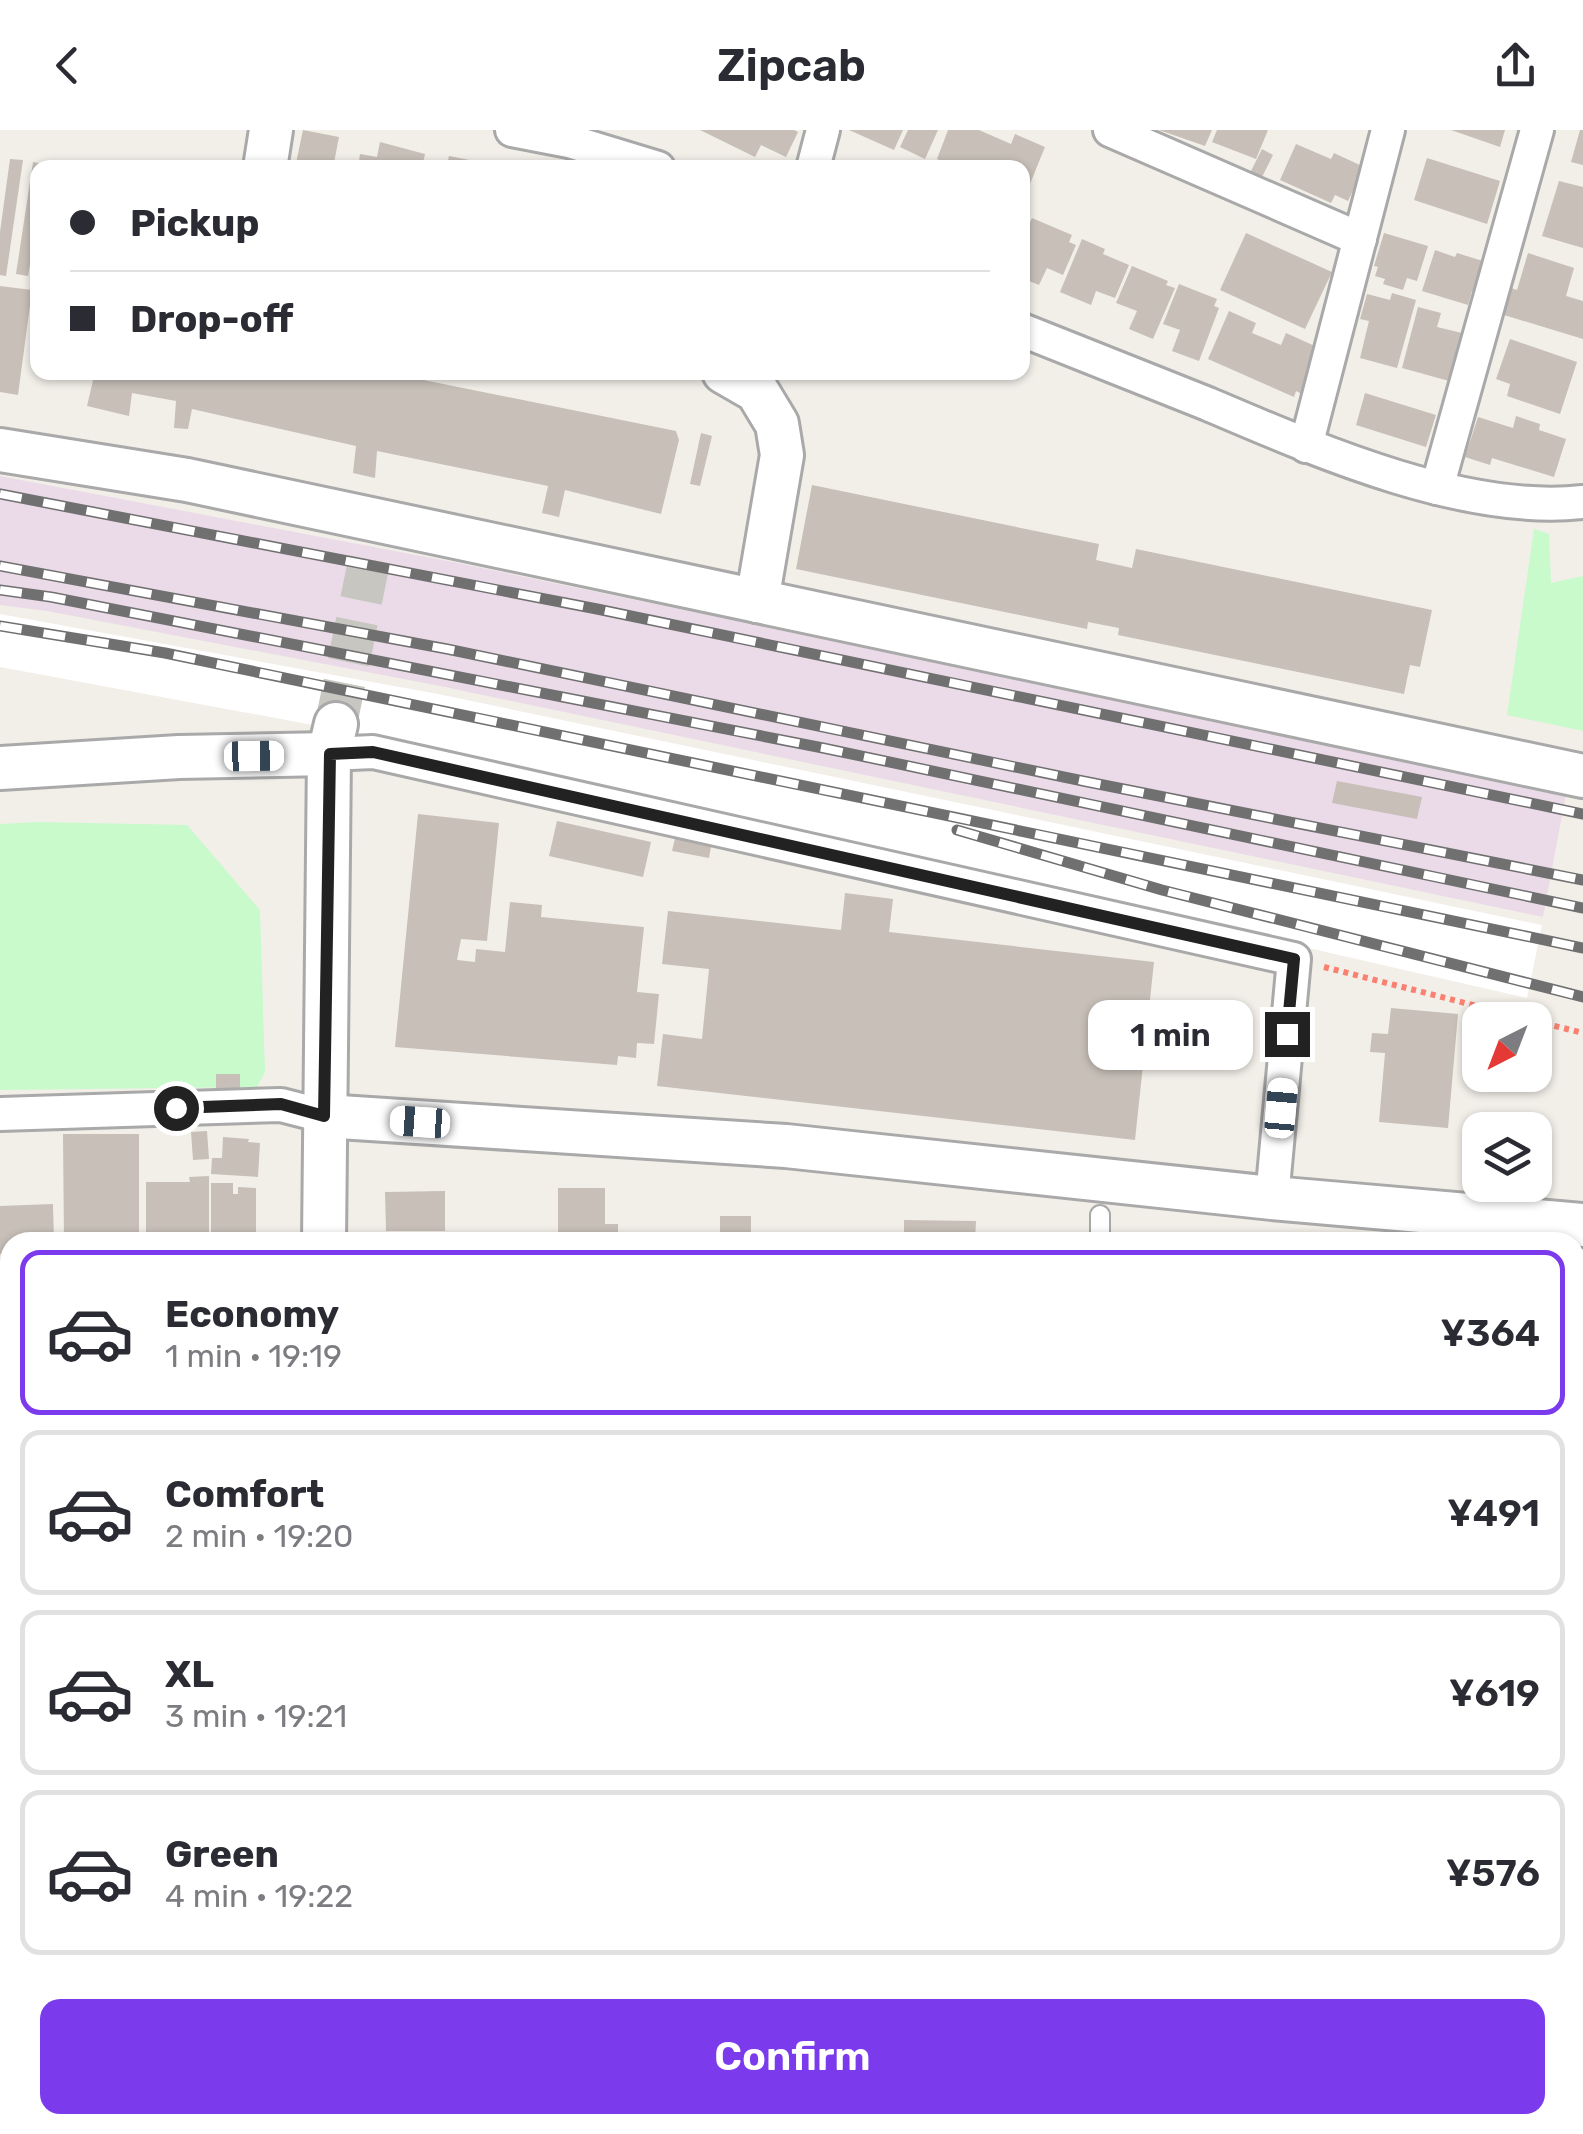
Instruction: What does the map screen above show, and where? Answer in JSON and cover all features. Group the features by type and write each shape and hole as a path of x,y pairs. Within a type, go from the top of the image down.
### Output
{"street":[{"path":"265,160 271,130"},
{"path":"512,130 570,141 632,160"},
{"path":"814,160 822,130"},
{"path":"1110,130 1360,238"},
{"path":"1306,446 1388,130"},
{"path":"1436,488 1537,130"},
{"path":"1030,333 1306,446 1436,488 1507,500 1583,502"},
{"path":"738,380 757,391 778,424 782,454 757,601"},
{"path":"0,450 187,480 374,534 757,601 1583,776"},
{"path":"0,768 179,758 333,739 373,752 1294,959 1272,1198"},
{"path":"324,1232 333,739"},
{"path":"0,1114 281,1104 324,1116 786,1146 1272,1198 1583,1225"}],"lane":[{"path":"1100,1215 1100,1232"}],"path":[{"path":"1294,959 1462,1002"},
{"path":"1552,1025 1583,1033"}],"shaded area":[{"path":"0,476 458,563 1566,794 1543,917 440,686 0,605"}],"green space":[{"path":"1534,529 1549,534 1551,583 1583,576 1583,731 1507,715"},
{"path":"0,824 187,825 260,910 265,1072 257,1087 0,1090"}],"pier":[{"path":"0,614 438,694 1542,925 1527,998 426,746 0,667"}],"building":[{"path":"303,130 339,137 335,160 297,160"},
{"path":"700,130 798,132 786,157 761,145 755,157"},
{"path":"849,130 903,130 894,150"},
{"path":"908,130 938,130 925,159 900,147"},
{"path":"948,130 979,130 1011,144 1015,134 1045,147 1030,184 1030,160 937,159"},
{"path":"1159,130 1212,130 1205,146"},
{"path":"1217,130 1268,130 1256,159 1212,142"},
{"path":"1451,130 1505,130 1500,147"},
{"path":"1583,130 1583,165 1571,162"},
{"path":"380,142 425,154 424,160 359,160 360,154 377,157"},
{"path":"1296,144 1331,159 1334,153 1364,167 1348,201 1335,195 1331,203 1280,180"},
{"path":"1262,149 1273,155 1259,183 1248,177"},
{"path":"1427,158 1500,181 1487,224 1414,200"},
{"path":"10,159 23,160 6,276 0,275 0,232"},
{"path":"1559,181 1583,187 1583,248 1542,236"},
{"path":"30,182 30,264 28,276 16,274"},
{"path":"1032,218 1072,235 1069,242 1076,245 1063,275 1047,268 1039,285 1030,281"},
{"path":"1246,233 1332,272 1305,329 1220,290"},
{"path":"1384,233 1428,246 1417,281 1407,278 1403,290 1383,284 1385,279 1375,276 1378,267 1374,266"},
{"path":"1082,239 1129,265 1115,298 1096,291 1091,305 1060,292"},
{"path":"1435,250 1486,262 1468,305 1422,291"},
{"path":"1528,253 1574,268 1566,296 1583,301 1583,339 1504,315 1511,288 1517,290"},
{"path":"1132,266 1168,281 1166,285 1175,288 1153,339 1129,329 1137,311 1116,303"},
{"path":"1179,284 1217,299 1214,306 1219,308 1199,361 1172,351 1180,330 1163,324"},
{"path":"0,286 30,290 18,395 0,392"},
{"path":"1392,293 1416,300 1397,368 1360,358 1369,321 1360,319 1367,294 1390,300"},
{"path":"1418,307 1441,313 1437,327 1462,333 1449,381 1402,368"},
{"path":"1229,311 1256,323 1252,333 1281,345 1286,333 1317,347 1304,395 1296,391 1294,397 1208,359"},
{"path":"1510,339 1577,362 1560,414 1507,396 1510,384 1496,379"},
{"path":"93,380 424,380 676,431 679,440 661,514 565,490 559,517 542,513 548,486 377,451 375,478 353,473 356,446 192,409 188,429 174,428 176,401 132,393 129,416 87,406"},
{"path":"1365,393 1436,415 1426,447 1356,425"},
{"path":"1516,416 1540,424 1539,430 1566,439 1554,477 1492,458 1490,465 1465,457 1478,417 1513,428"},
{"path":"701,433 712,436 700,486 690,484"},
{"path":"812,485 1099,544 1096,560 1132,568 1136,549 1432,610 1420,667 1410,665 1404,694 1118,635 1119,628 1088,622 1087,629 796,569"},
{"path":"1337,781 1422,797 1417,819 1332,803"},
{"path":"418,814 499,823 487,941 461,939 457,960 475,962 476,949 505,952 510,902 542,905 541,917 644,927 637,992 659,994 654,1044 637,1043 636,1058 618,1056 617,1065 395,1047"},
{"path":"557,821 651,842 643,877 549,856"},
{"path":"676,834 712,841 709,858 672,851"},
{"path":"845,893 893,899 889,932 1154,962 1135,1140 657,1086 663,1034 702,1039 709,969 662,964 668,911 841,930"},
{"path":"1391,1008 1458,1014 1448,1128 1379,1122 1385,1053 1370,1052 1372,1033 1388,1034"},
{"path":"216,1074 240,1074 240,1089 216,1089"},
{"path":"207,1131 209,1159 193,1160 191,1132"},
{"path":"63,1134 139,1134 139,1232 64,1232"},
{"path":"223,1137 260,1143 258,1177 211,1174 212,1158 222,1158"},
{"path":"209,1176 209,1232 146,1232 146,1182 190,1182 189,1177"},
{"path":"211,1183 233,1183 233,1194 238,1194 238,1187 256,1188 256,1232 211,1232"},
{"path":"558,1188 605,1188 605,1224 618,1224 618,1232 558,1232"},
{"path":"445,1191 445,1231 386,1231 385,1192"},
{"path":"53,1204 54,1232 0,1232 0,1206"},
{"path":"720,1216 751,1216 751,1232 720,1232"},
{"path":"904,1220 976,1221 975,1232 904,1232"}],"tunnel":[{"path":"336,724 372,547"}],"railway":[{"path":"0,494 597,609 1583,814"},
{"path":"0,566 447,649 1583,880"},
{"path":"0,590 823,748 1583,908"},
{"path":"0,626 165,653 1583,948"},
{"path":"957,830 1162,890 1583,997"}],"route":[{"path":"176,1108 281,1104 324,1116 330,754 373,752 1294,959 1287,1034"}]}
